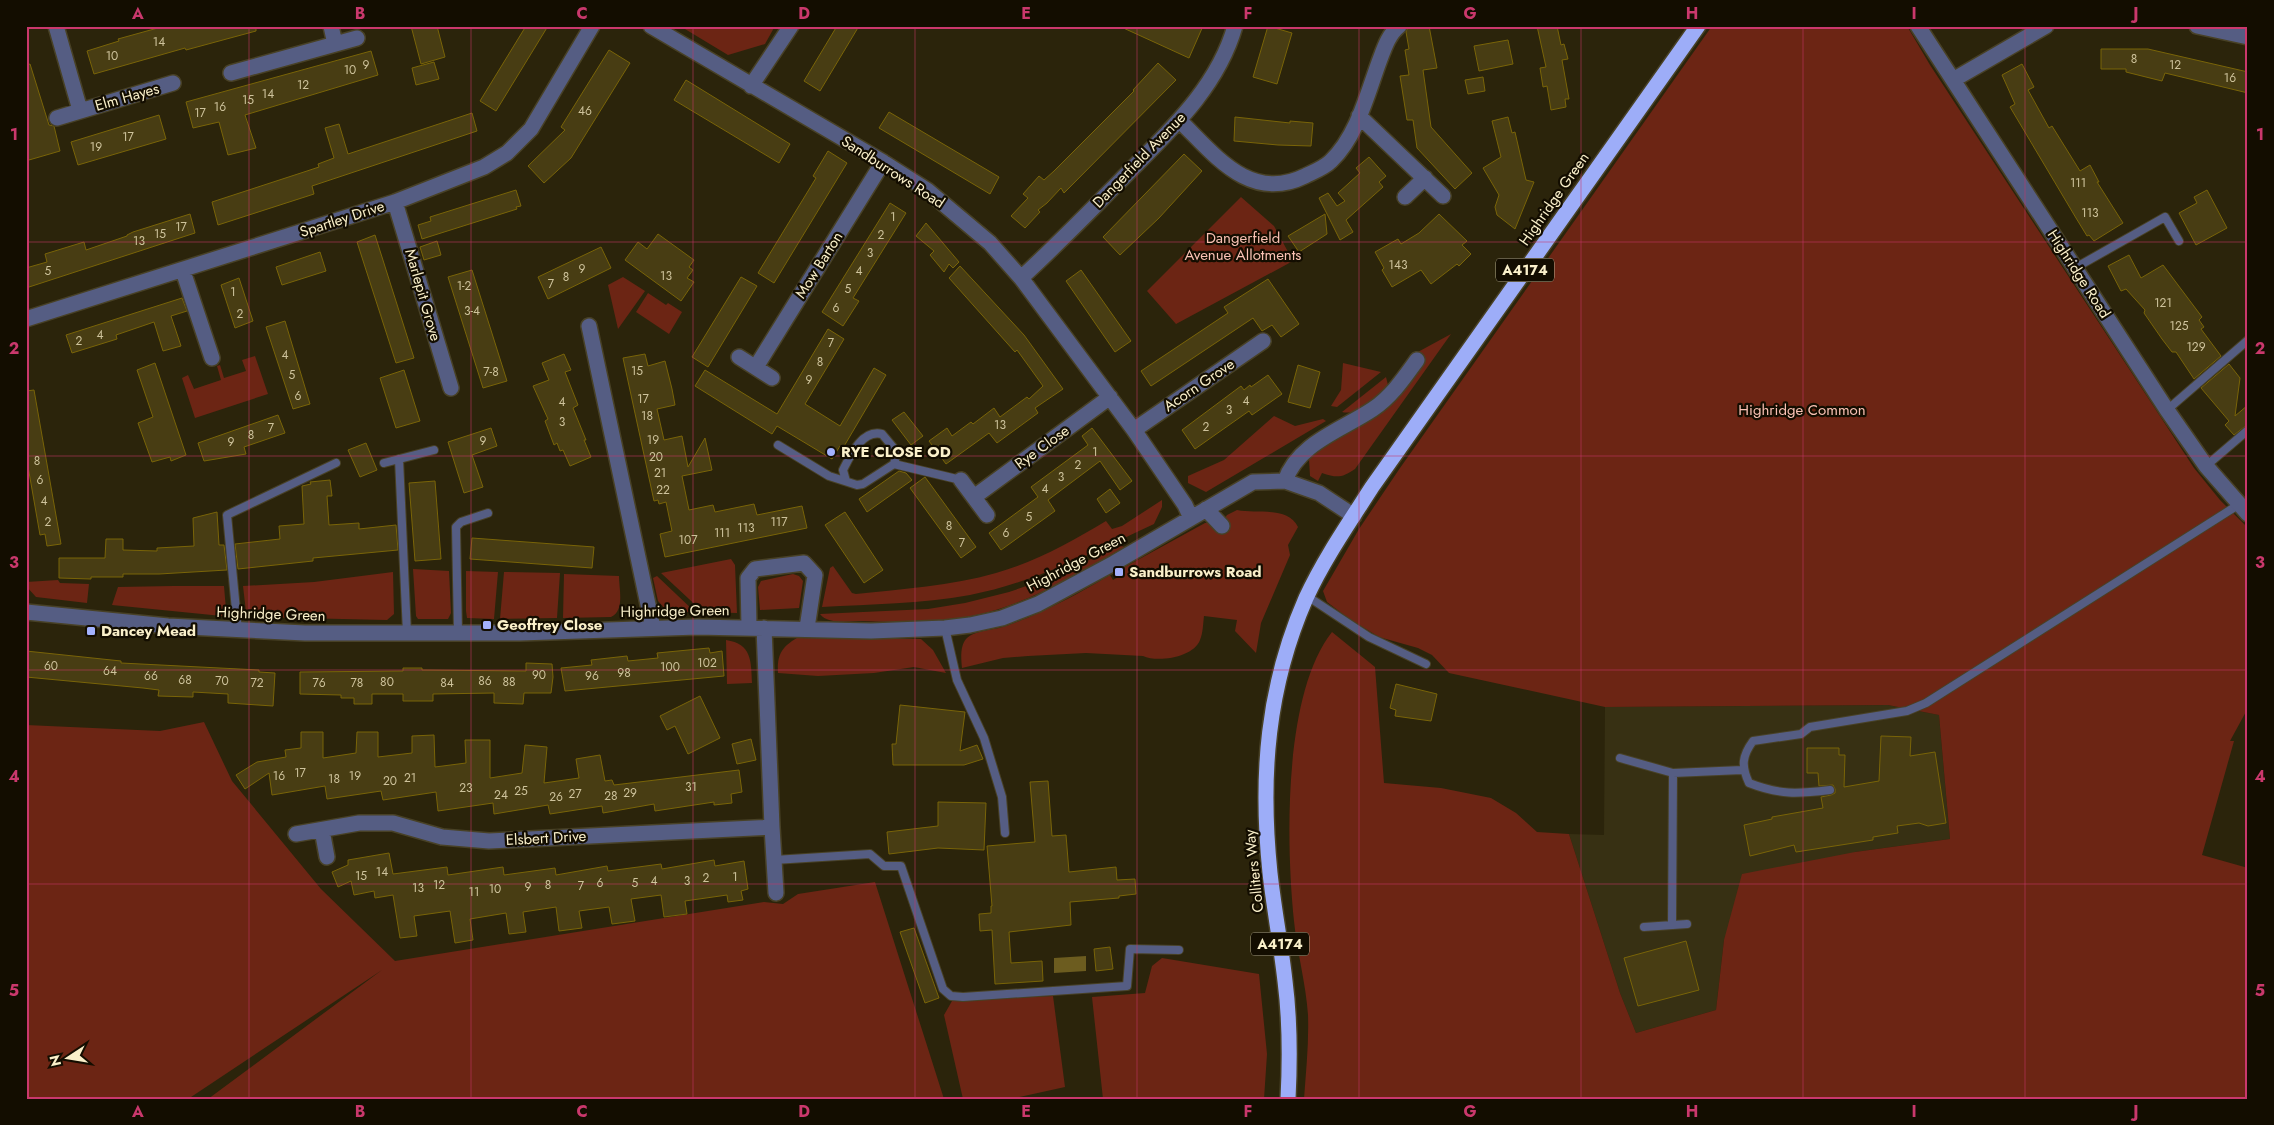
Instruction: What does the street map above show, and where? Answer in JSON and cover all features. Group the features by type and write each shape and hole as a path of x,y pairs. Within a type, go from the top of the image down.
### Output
{"highway":[{"name":"Highridge Green","path":"1266,789 1268,732 1277,683 1307,596 1354,516 1698,26"},
{"name":"Colliters Way","path":"1266,789 1270,874 1285,983 1288,1022 1288,1099"}],"street":[{"name":"Elm Hayes","path":"56,26 80,110"},
{"path":"331,26 335,44"},
{"name":"Spartley Drive","path":"26,320 396,202 484,167 507,152 531,129 592,26"},
{"name":"Sandburrows Road","path":"651,26 883,162 927,190 990,243 1021,278 1110,397 1185,505 1191,518"},
{"path":"751,86 791,26"},
{"name":"Dangerfield Avenue","path":"1021,278 1180,121 1220,66 1235,26"},
{"path":"1180,121 1236,174 1252,181 1272,184 1294,182 1330,163 1344,148 1359,116 1386,43 1393,31 1399,26"},
{"name":"Highridge Road","path":"1918,26 2167,410 2206,466 2243,510"},
{"path":"1953,80 2046,26"},
{"path":"2197,26 2248,37"},
{"path":"231,73 357,38"},
{"name":"Elm Hayes","path":"58,118 173,83"},
{"path":"1359,116 1442,196"},
{"name":"Mow Barton","path":"756,368 883,162"},
{"path":"1405,197 1425,178"},
{"name":"Marlepit Grove","path":"396,202 451,388"},
{"path":"183,271 212,358"},
{"path":"589,326 653,628"},
{"name":"Acorn Grove","path":"1134,430 1263,341"},
{"path":"739,357 772,378"},
{"path":"1284,481 1289,468 1300,454 1374,408 1392,393 1417,360"},
{"name":"Rye Close","path":"974,497 1110,397"},
{"path":"962,480 987,516"},
{"name":"Highridge Green","path":"26,612 238,631 305,633 458,633 757,627 871,631 945,628 1002,618 1038,604 1114,563 1254,482 1284,481 1319,492 1354,516"},
{"path":"1206,509 1222,526"},
{"path":"776,893 757,627 748,578 755,569 804,563 815,575 806,628"},
{"name":"Elsbert Drive","path":"296,834 359,823 392,823 442,837 488,841 772,827"},
{"path":"322,830 327,857"}],"lane":[{"path":"2075,268 2165,217 2179,241"},
{"path":"2167,410 2248,340"},
{"path":"2206,466 2248,430"},
{"path":"778,445 829,476 850,484 863,484 894,464 897,452 882,434 873,434 865,437 852,452 843,470 846,481"},
{"path":"384,463 434,450"},
{"path":"399,459 407,633"},
{"path":"238,631 227,515 336,463"},
{"path":"894,464 962,480"},
{"path":"1830,790 1801,794 1772,792 1749,783 1742,770 1744,753 1753,741 1801,734 1810,727 1907,712 1926,703 2243,510"},
{"path":"458,633 456,527 461,522 488,514"},
{"path":"1307,596 1369,637 1426,664"},
{"path":"945,628 957,680 984,738 1002,797 1005,833"},
{"path":"1620,758 1673,773 1742,770"},
{"path":"1672,925 1673,773"},
{"path":"774,860 870,854 884,866 900,866 943,989 951,996 963,997 1127,986 1130,949 1179,950"},
{"path":"1644,927 1687,924"}],"shaded area":[{"path":"1888,705 1939,715 1950,839 1855,852 1724,940 1716,1010 1636,1033 1620,993 1569,834 1604,835 1605,707"},
{"path":"1086,956 1086,971 1054,973 1054,958"}],"green space":[{"path":"680,26 775,26 765,44 728,55"},
{"name":"Highridge Common","path":"1712,26 1907,26 1930,65 2194,468 2220,500 2248,528 2248,708 2230,741 2234,741 2202,855 2248,868 2248,1099 1304,1099 1308,1015 1295,933 1291,889 1290,812 1292,771 1296,730 1304,692 1316,659 1332,632 1375,667 1384,783 1441,788 1491,798 1516,813 1537,832 1569,834 1620,993 1636,1033 1716,1010 1724,940 1742,874 1855,852 1950,839 1939,715 1888,705 1605,707 1449,673 1432,655 1418,648 1379,637 1348,618 1327,602 1323,591 1359,529 1400,468"},
{"name":"Dangerfield Avenue Allotments","path":"1241,197 1274,226 1293,261 1176,324 1147,291"},
{"path":"623,277 645,291 618,329 608,285"},
{"path":"648,293 666,305 668,303 682,312 669,334 636,312"},
{"path":"1451,334 1355,469 1339,476 1322,473 1318,481 1310,476 1309,459 1316,452 1393,401 1425,359 1416,353"},
{"path":"255,356 268,394 195,418 182,378 188,375 194,389 221,380 217,366 220,365 224,378 246,371 242,360"},
{"path":"1343,363 1381,372 1337,407 1331,406 1341,390"},
{"path":"1386,377 1388,385 1368,405 1348,413 1342,412"},
{"path":"1274,416 1295,426 1323,419 1326,421 1206,492 1188,483 1188,476 1224,460"},
{"path":"1162,500 1162,507 1154,524 1064,565 1017,583 994,590 952,598 822,607 830,568 833,566 852,593 856,594 962,581 996,573 1025,563 1066,544 1106,521 1112,529 1122,526"},
{"path":"1237,510 1280,513 1293,520 1298,527 1288,545 1290,555 1261,623 1256,653 1235,631 1237,620 1204,616 1202,634 1196,646 1191,651 1175,657 1157,659 1143,656 1086,653 1003,658 962,668 962,649 964,642 970,636 1006,626 1033,615 1110,575 1113,580 1125,573 1123,568 1205,523 1210,523 1221,532 1230,526 1224,519 1227,515"},
{"path":"1121,546 1125,547 1048,589 1016,603 983,614 932,621 840,622 828,620 820,614 928,609 965,603 1009,592 1041,581"},
{"path":"731,559 735,565 737,613 703,612 661,573"},
{"path":"413,569 449,571 451,613 448,619 418,619 416,616"},
{"path":"466,571 498,572 494,619 467,618"},
{"path":"393,572 394,614 387,620 252,617 246,612 243,586 314,582"},
{"path":"504,572 560,573 557,618 500,619"},
{"path":"564,574 619,576 620,605 618,610 611,617 563,618"},
{"path":"793,574 799,576 803,581 799,608 760,610 758,587 761,581"},
{"path":"657,576 695,612 668,612 658,601 653,578"},
{"path":"58,580 60,583 89,584 87,603 36,597 26,586 26,582"},
{"path":"224,586 226,610 222,616 112,605 118,587"},
{"path":"797,638 921,639 933,650 946,673 914,667 874,673 818,676 778,673 778,662 781,652"},
{"path":"726,640 741,645 745,650 750,661 752,683 727,684"},
{"path":"204,722 232,781 321,889 395,961 764,902 783,904 798,894 875,882 944,1099 208,1099 382,970 188,1099 26,1099 26,725 160,731"},
{"path":"1162,958 1259,974 1267,1054 1264,1099 1103,1099 1092,997 1145,993 1152,966"},
{"path":"1053,996 1065,1087 1010,1099 963,1099 944,1015 952,1001"}],"building":[{"path":"165,26 256,26 256,31 186,50 185,48 94,74 87,51 119,41 118,39"},
{"path":"411,26 437,26 445,57 421,64"},
{"path":"526,26 548,26 496,111 480,101"},
{"path":"837,26 859,26 820,91 804,81"},
{"path":"1119,26 1203,26 1189,58"},
{"path":"1268,26 1292,33 1277,84 1253,77"},
{"path":"1429,26 1437,68 1423,70 1431,127 1472,173 1455,189 1417,148 1413,120 1407,120 1400,76 1409,75 1405,50 1409,49 1406,32 1408,27"},
{"path":"1537,26 1557,26 1561,45 1564,44 1568,59 1562,60 1569,99 1565,99 1566,107 1551,110 1547,86 1543,87 1540,68 1546,67"},
{"path":"1508,40 1513,64 1479,71 1474,46"},
{"path":"2101,49 2148,49 2248,72 2248,93 2165,73 2162,81 2126,72 2126,69 2101,69"},
{"path":"609,50 630,63 571,158 544,183 528,166 565,130 561,127"},
{"path":"371,51 378,75 245,115 256,148 228,155 219,122 193,128 186,102"},
{"path":"434,62 439,79 416,85 412,68"},
{"path":"1158,63 1176,80 1064,193 1061,188 1038,210 1040,212 1025,228 1011,216 1028,198 1023,194 1039,176 1044,180 1054,171 1134,91"},
{"path":"30,64 49,125 54,126 60,151 29,160 26,151 26,65"},
{"path":"2022,64 2034,87 2028,90 2049,128 2052,126 2080,171 2090,165 2099,182 2097,182 2123,223 2094,241 2089,235 2087,236 2010,107 2015,104 2002,75"},
{"path":"1483,77 1485,91 1468,94 1465,80"},
{"path":"686,80 790,144 779,163 674,100"},
{"path":"889,112 999,177 990,194 879,128"},
{"path":"472,113 477,131 312,186 314,194 218,225 212,202 319,167 318,164 334,158 325,128 339,124 348,154"},
{"path":"159,115 166,139 78,165 71,142"},
{"path":"1235,117 1290,123 1290,121 1313,123 1311,146 1234,141"},
{"path":"1508,117 1512,133 1515,132 1526,180 1534,182 1515,229 1497,215 1495,207 1499,195 1483,168 1501,157 1492,121"},
{"path":"828,151 847,163 774,283 758,273 816,178 813,176"},
{"path":"1184,154 1202,171 1159,218 1120,255 1103,237"},
{"path":"1369,157 1386,176 1379,182 1383,187 1346,220 1353,232 1340,240 1319,198 1328,193 1337,206 1345,201 1338,193 1360,173 1356,168"},
{"path":"516,190 521,206 516,207 517,209 422,239 418,225 431,221 430,217"},
{"path":"2207,190 2227,228 2196,245 2179,213 2197,203 2194,197"},
{"path":"890,203 906,213 853,298 859,301 843,326 822,312"},
{"path":"190,214 195,233 26,288 26,268 47,262 45,254 84,242 86,250 127,236 133,232"},
{"path":"1325,214 1327,234 1299,252 1288,236"},
{"path":"1439,214 1467,241 1462,245 1471,254 1459,266 1457,264 1431,284 1421,270 1392,287 1382,270 1384,268 1375,252 1398,239 1401,244 1419,233"},
{"path":"926,223 959,262 953,268 949,264 944,272 930,255 934,251 916,236"},
{"path":"658,234 694,260 689,267 693,270 687,278 694,282 681,301 625,260 638,242 647,249"},
{"path":"375,235 414,358 396,363 357,242"},
{"path":"437,241 441,255 424,260 420,247"},
{"path":"601,247 611,268 548,299 538,277"},
{"path":"320,252 326,271 282,285 276,267"},
{"path":"2129,255 2141,278 2163,265 2202,317 2199,320 2204,327 2201,329 2221,356 2194,379 2176,352 2172,352 2162,339 2144,313 2145,310 2126,289 2121,291 2108,266"},
{"path":"960,266 1024,335 1063,389 1035,408 1038,413 997,443 989,433 946,464 929,441 947,428 952,436 971,422 973,424 994,408 1000,417 1027,397 1029,399 1043,386 1017,350 1015,352 949,278"},
{"path":"472,270 507,381 483,388 448,277"},
{"path":"1081,270 1131,341 1115,352 1066,281"},
{"path":"741,277 757,286 708,367 692,357"},
{"path":"239,278 253,321 235,328 221,285"},
{"path":"1268,279 1299,324 1281,337 1272,325 1262,331 1253,318 1151,386 1141,371 1228,313 1224,307"},
{"path":"182,298 187,311 171,316 181,346 163,351 154,322 116,335 117,339 72,353 66,335"},
{"path":"285,321 310,404 293,409 266,327"},
{"path":"828,329 844,339 805,404 840,426 874,368 886,375 843,448 840,446 832,459 777,426 772,434 695,386 705,370 777,414"},
{"path":"564,354 571,370 565,372 578,405 573,408 591,457 570,466 563,450 560,451 557,443 554,445 545,421 548,419 533,386 549,380 542,363"},
{"path":"645,354 648,366 665,361 672,389 675,405 657,409 664,440 682,436 688,467 705,438 712,470 682,476 689,510 713,505 715,512 754,504 757,515 802,506 807,528 665,557 660,534 672,531 666,502 659,504 658,500 654,501 623,358"},
{"path":"155,363 186,455 171,461 170,457 152,462 138,423 153,417 137,370"},
{"path":"2229,364 2240,378 2235,416 2248,405 2248,424 2234,435 2225,425 2229,421 2201,388"},
{"path":"1298,365 1320,372 1310,408 1288,402"},
{"path":"404,370 420,421 396,428 380,378"},
{"path":"1268,375 1282,394 1252,415 1249,411 1195,449 1182,430 1241,386 1244,390"},
{"path":"34,390 61,544 47,546 45,534 40,535 26,455 26,391"},
{"path":"904,412 923,436 911,445 892,420"},
{"path":"278,415 285,433 244,447 246,454 204,461 198,443"},
{"path":"491,428 497,446 472,455 483,487 464,493 448,442"},
{"path":"1092,428 1132,481 1120,490 1100,461 1048,500 1055,511 1001,550 989,533 1038,497 1031,487 1088,445 1082,436"},
{"path":"366,443 377,470 360,477 348,450"},
{"path":"899,471 906,473 912,480 867,512 859,499"},
{"path":"925,477 976,547 961,558 910,488"},
{"path":"330,480 332,496 327,496 329,525 359,523 359,529 396,525 398,550 313,558 313,561 238,569 235,544 280,539 279,526 304,524 302,486 311,484 310,482"},
{"path":"435,481 441,559 415,561 409,483"},
{"path":"1110,489 1120,503 1106,513 1097,499"},
{"path":"217,512 219,545 224,545 227,570 123,574 123,577 91,577 91,579 59,578 59,558 105,558 106,539 123,539 123,550 157,551 157,548 194,546 193,518"},
{"path":"845,512 883,570 864,583 825,525"},
{"path":"472,538 594,547 592,568 470,559"},
{"path":"709,648 710,653 722,651 724,676 565,691 561,668 592,665 591,660 627,656 628,661 658,658 657,653"},
{"path":"26,651 121,661 121,663 259,670 259,672 275,673 273,706 228,703 228,694 193,692 193,697 158,696 159,690 26,677"},
{"path":"526,663 552,664 553,677 551,693 524,693 523,704 494,703 494,693 433,694 433,701 403,701 403,694 372,694 372,704 354,704 354,698 341,698 341,695 300,694 300,672 403,671 403,668 422,668 422,670 526,671"},
{"path":"1396,684 1437,694 1431,721 1395,716 1396,710 1390,708"},
{"path":"700,696 720,738 688,754 675,726 667,730 660,716"},
{"path":"900,705 965,712 960,751 977,745 983,759 964,765 893,765 892,744 896,744"},
{"path":"301,732 323,732 323,758 356,753 357,732 378,732 378,757 412,753 412,736 434,735 435,767 466,763 465,740 490,740 490,778 522,773 525,745 547,747 544,783 579,778 576,759 600,755 605,781 612,780 614,785 739,770 742,792 731,794 732,803 714,805 714,802 655,811 654,804 603,813 602,806 550,814 548,805 494,814 493,803 438,811 436,792 383,800 381,791 327,799 325,786 272,795 269,773 245,789 236,775 257,762 286,757 285,750 301,748"},
{"path":"1881,736 1911,737 1910,756 1935,752 1946,823 1928,826 1919,823 1897,826 1898,833 1873,837 1873,840 1796,852 1794,845 1750,856 1744,825 1772,819 1772,817 1823,808 1821,797 1835,793 1833,785 1819,786 1818,773 1807,773 1807,748 1839,748 1839,755 1845,755 1844,787 1879,781"},
{"path":"751,739 756,760 737,764 732,744"},
{"path":"1048,781 1052,836 1066,835 1069,872 1116,867 1117,880 1135,879 1136,894 1119,896 1119,898 1070,902 1071,925 1009,932 1011,963 1042,961 1043,981 995,984 992,930 980,931 979,914 991,913 992,906 987,846 1035,842 1030,782"},
{"path":"938,802 986,803 984,850 938,848 889,854 887,832 938,826"},
{"path":"389,853 393,874 447,867 448,875 503,867 504,875 555,868 556,875 607,866 608,871 661,864 662,869 714,860 715,866 744,861 748,889 741,891 743,900 728,902 727,895 685,901 687,914 664,917 661,895 631,899 635,921 612,924 609,907 579,911 582,928 559,931 556,907 523,912 526,932 509,934 506,913 470,919 473,940 455,943 450,911 414,916 417,936 400,938 393,895 375,898 374,891 354,895 351,881 338,887 332,872 348,865 348,860"},
{"path":"914,928 939,998 925,1003 900,932"},
{"path":"1686,941 1699,990 1638,1006 1624,958"},
{"path":"1110,947 1113,969 1096,971 1094,949"}],"place":[{"name":"RYE CLOSE OD","path":"831,452"},
{"name":"Sandburrows Road","path":"1119,572"},
{"name":"Geoffrey Close","path":"487,625"},
{"name":"Dancey Mead","path":"91,631"}]}
